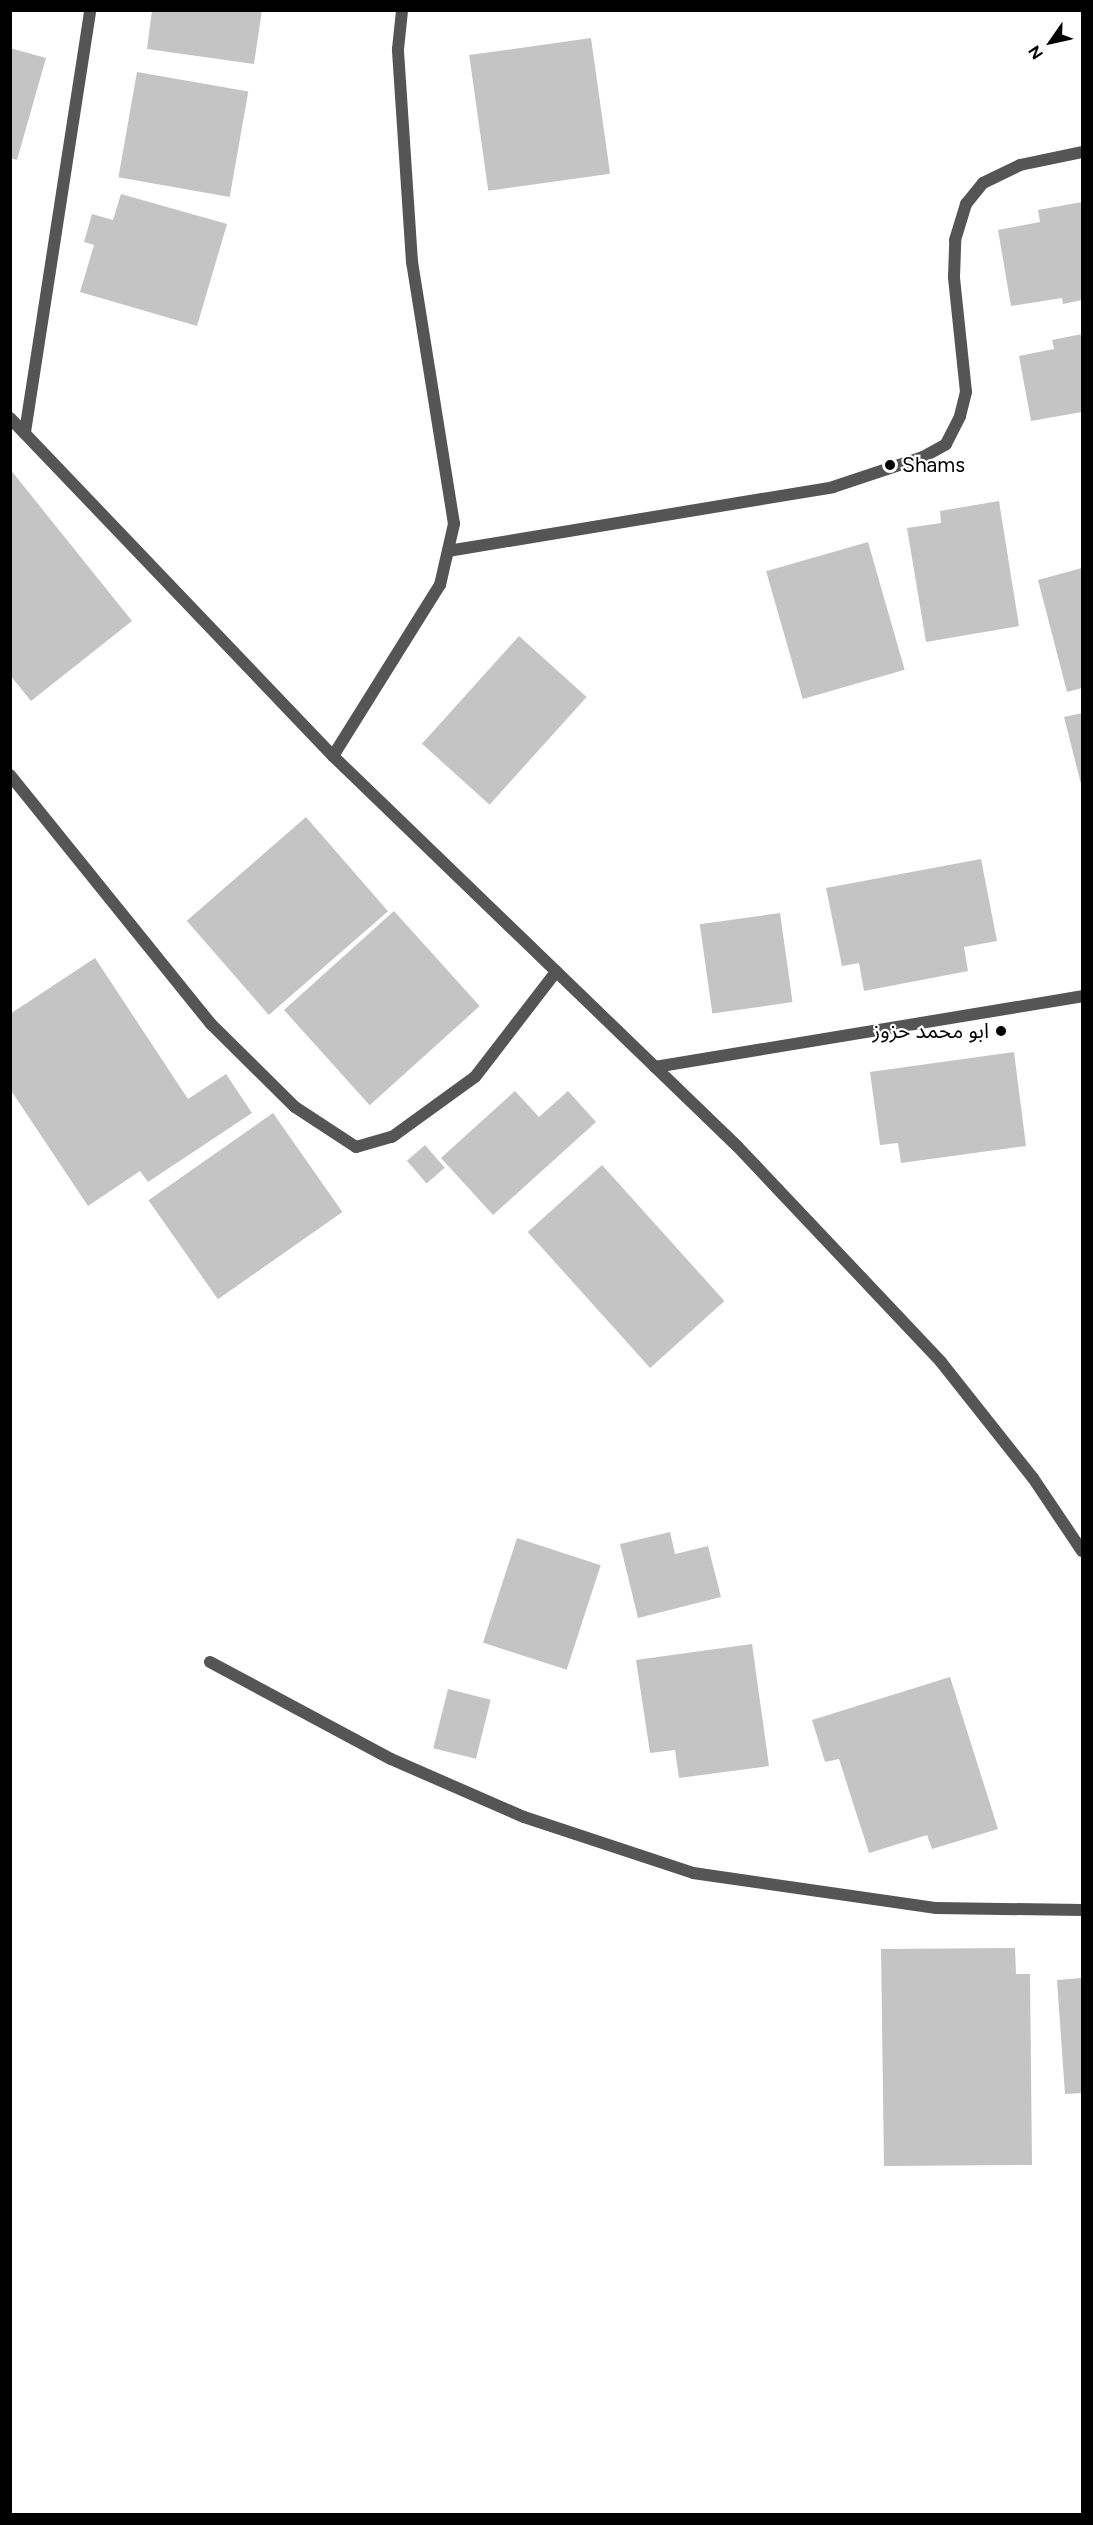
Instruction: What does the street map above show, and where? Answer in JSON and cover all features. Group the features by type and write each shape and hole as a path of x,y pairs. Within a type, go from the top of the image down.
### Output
{"street":[{"path":"25,432 90,10"},
{"path":"333,756 440,585 454,524 412,262 398,49 402,10"},
{"path":"448,551 833,487 923,457 946,444 966,392 954,277 955,240 966,204 983,183 1020,165 1083,152"},
{"path":"10,418 333,756 737,1146 941,1362 1033,1478 1083,1551"},
{"path":"10,775 211,1024 295,1107 356,1147 392,1137 475,1077 556,972"},
{"path":"655,1067 1083,996"},
{"path":"210,1662 412,1768 524,1817 693,1874 936,1908 1083,1910"}],"building":[{"path":"152,10 262,10 254,64 147,49"},
{"path":"591,38 610,174 488,191 469,55"},
{"path":"10,48 46,58 17,160 10,158"},
{"path":"137,72 248,92 230,197 118,177"},
{"path":"121,194 227,224 197,326 80,292 94,245 84,242 92,214 113,220"},
{"path":"1082,202 1082,300 1063,304 1062,298 1011,306 998,230 1040,222 1038,210"},
{"path":"1082,334 1082,412 1031,421 1019,356 1054,349 1052,340"},
{"path":"10,469 132,621 31,701 10,675"},
{"path":"999,501 1019,626 926,642 907,528 941,523 940,511"},
{"path":"868,542 905,670 803,699 766,571"},
{"path":"1082,568 1082,688 1067,692 1038,580"},
{"path":"519,636 587,697 490,805 422,744"},
{"path":"1082,713 1082,788 1064,717"},
{"path":"306,817 388,911 269,1015 187,921"},
{"path":"981,859 997,941 964,947 968,971 864,991 859,963 842,966 826,888"},
{"path":"394,911 480,1006 370,1105 284,1010"},
{"path":"780,913 793,1002 712,1013 700,924"},
{"path":"95,958 188,1099 226,1074 252,1113 148,1182 140,1171 88,1206 10,1089 10,1014"},
{"path":"1014,1052 1026,1146 901,1163 898,1143 880,1145 870,1072"},
{"path":"515,1091 539,1117 568,1091 596,1122 493,1215 441,1158"},
{"path":"273,1113 342,1212 218,1299 148,1200"},
{"path":"425,1145 445,1168 427,1183 407,1161"},
{"path":"602,1165 724,1301 650,1368 528,1232"},
{"path":"670,1532 675,1554 708,1546 721,1597 638,1618 620,1544"},
{"path":"517,1538 601,1565 567,1670 483,1643"},
{"path":"752,1644 769,1766 679,1778 675,1750 650,1753 636,1660"},
{"path":"950,1677 998,1829 932,1849 927,1835 869,1853 839,1759 825,1762 812,1720"},
{"path":"448,1689 491,1700 476,1759 433,1748"},
{"path":"1015,1948 1016,1974 1030,1974 1032,2165 884,2166 881,1949"},
{"path":"1082,1978 1082,2093 1065,2094 1057,1980"}],"place":[{"name":"Shams","path":"890,465"},
{"name":"ابو محمد حزوز","path":"1001,1031"}]}
